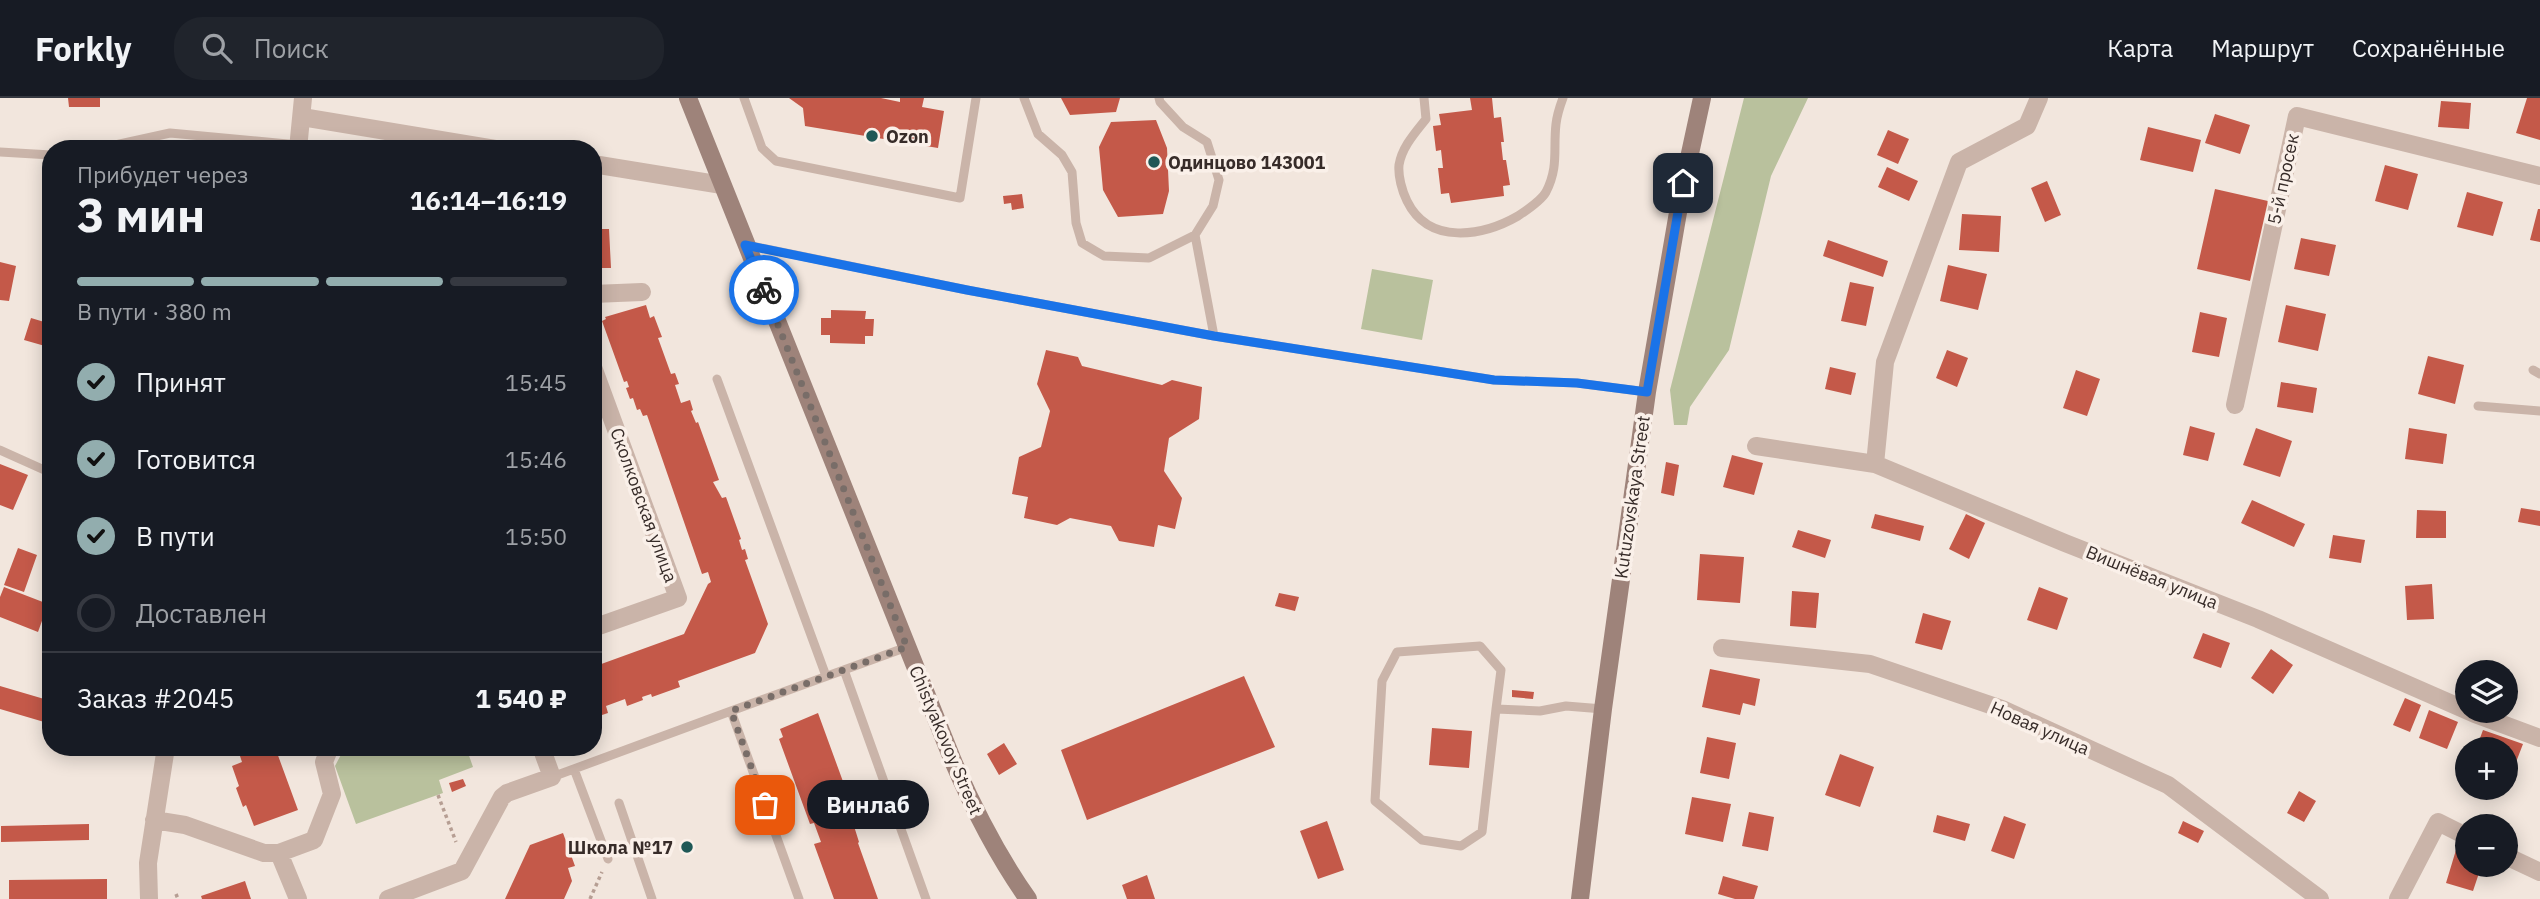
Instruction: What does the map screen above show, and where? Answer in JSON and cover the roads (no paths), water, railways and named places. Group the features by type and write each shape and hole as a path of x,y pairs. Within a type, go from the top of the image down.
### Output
{"street":[{"path":"299,140 303,98"},
{"name":"Kutuzovskaya Street","path":"1580,899 1647,392 1681,195 1702,98"},
{"path":"1875,464 1885,362 1959,162 2027,125 2039,98"},
{"name":"Chistyakovoy Street","path":"689,102 976,816 1028,899"},
{"name":"5-й просек","path":"2235,405 2297,116 2540,176"},
{"path":"302,117 441,140"},
{"path":"602,165 722,185"},
{"path":"602,294 642,292"},
{"name":"Сколковская улица","path":"602,391 678,598 602,625"},
{"name":"Вишнёвая улица","path":"1756,446 1875,464 2258,619 2474,714 2540,738"},
{"name":"Новая улица","path":"1722,648 1870,664 2002,709 2168,785 2320,899"},
{"path":"149,899 148,863 165,756"},
{"path":"154,820 185,825 264,853 279,853 314,840 331,801 332,789 324,762 326,756"},
{"path":"388,899 457,874 464,867 502,797 552,777 544,756"},
{"path":"2398,899 2438,822 2455,830"},
{"path":"279,853 298,899"},
{"path":"2518,862 2540,873"}],"lane":[{"path":"744,98 762,148 776,161 960,198 976,98"},
{"path":"1024,98 1038,134 1062,155 1072,172 1076,223 1082,243 1104,256 1149,258 1195,235 1213,206 1219,180 1207,142 1183,127 1159,98"},
{"path":"1424,98 1426,119 1407,144 1399,165 1403,192 1410,208 1427,225 1445,232 1473,234 1499,227 1524,212 1545,194 1556,162 1556,123 1563,98"},
{"path":"138,140 170,133 234,140"},
{"path":"0,152 42,154"},
{"path":"1195,235 1214,336"},
{"path":"745,245 1214,336 1494,380 1577,383 1647,392"},
{"path":"717,379 826,676"},
{"path":"2479,406 2540,411"},
{"path":"0,450 42,469"},
{"path":"1480,646 1500,670 1496,709 1482,832 1461,846 1422,840 1375,801 1381,681 1397,652 1480,646"},
{"path":"552,777 907,647"},
{"path":"844,670 926,899"},
{"path":"1496,709 1540,711 1566,706 1603,709"},
{"path":"731,711 799,899"},
{"path":"574,769 608,859"},
{"path":"619,803 654,899"}],"place":[{"name":"Ozon","path":"872,136"},
{"name":"Одинцово 143001","path":"1154,162"},
{"name":"Винлаб","path":"765,805"},
{"name":"Школа №17","path":"687,847"}]}
